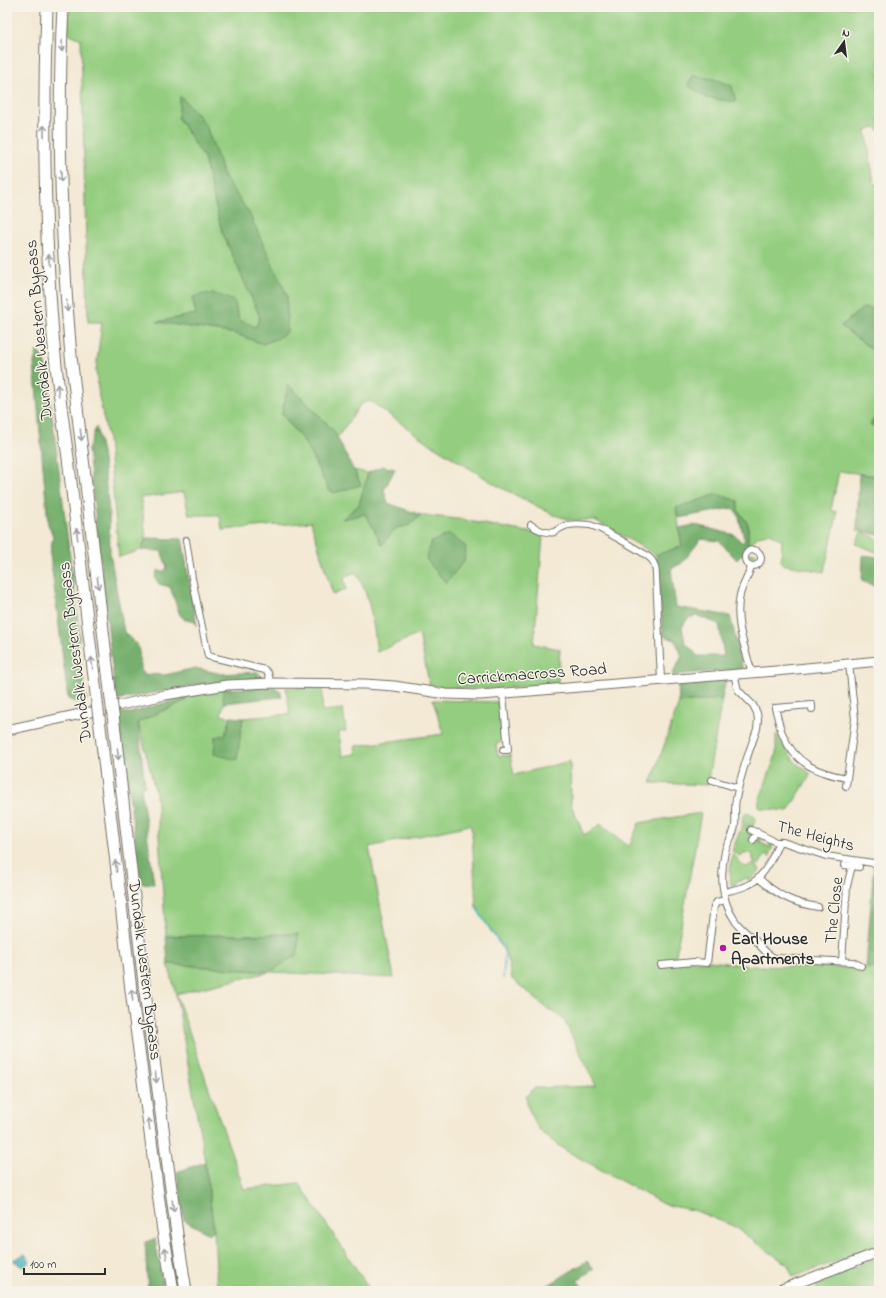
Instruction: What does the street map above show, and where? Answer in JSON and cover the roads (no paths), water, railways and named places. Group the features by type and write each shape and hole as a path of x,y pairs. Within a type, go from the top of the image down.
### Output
{"highway":[{"name":"Dundalk Western Bypass","path":"47,7 44,100 45,165 52,322 58,387 68,456 97,702 95,715 162,1223 173,1291"},
{"name":"Dundalk Western Bypass","path":"63,7 61,164 66,303 72,364 114,706 145,992 186,1291"}],"main road":[{"name":"Carrickmacross Road","path":"114,706 227,684 365,684 394,686 446,694 481,695 879,661"},
{"path":"7,730 95,715"},
{"path":"777,1291 879,1252"}],"street":[{"path":"531,525 538,530 549,532 554,532 563,526 568,525 592,525 651,559 655,566 656,576 662,680"},
{"path":"186,540 208,656 265,670 268,673 271,683"},
{"path":"751,566 749,575 740,595 739,626 752,673"},
{"path":"846,786 856,719 849,664"},
{"path":"734,674 738,690 753,705 757,713 758,720 757,729 738,788 734,810 735,828 728,842 724,859 722,876 725,900 734,920 767,954 775,958 842,961"},
{"path":"503,694 508,750 503,750"},
{"path":"812,709 812,705 775,708 783,736 798,759 807,765 828,775 847,778"},
{"path":"712,780 738,788"},
{"name":"The Heights","path":"753,840 754,831 779,842 826,856 871,863 868,870"},
{"path":"724,892 749,885 758,878 772,858 779,842"},
{"name":"The Close","path":"844,865 859,867"},
{"name":"The Close","path":"852,866 847,886 842,961 853,962 861,966"},
{"path":"758,878 791,901 818,906"},
{"path":"661,965 694,962 707,963 714,906 717,902 725,900"}],"water":[{"path":"25,1254 30,1262 22,1267 13,1260"}],"waterway":[{"path":"478,906 480,914 503,949 505,955 503,978"}],"place":[{"name":"Earl House Apartments","path":"723,948"}]}
